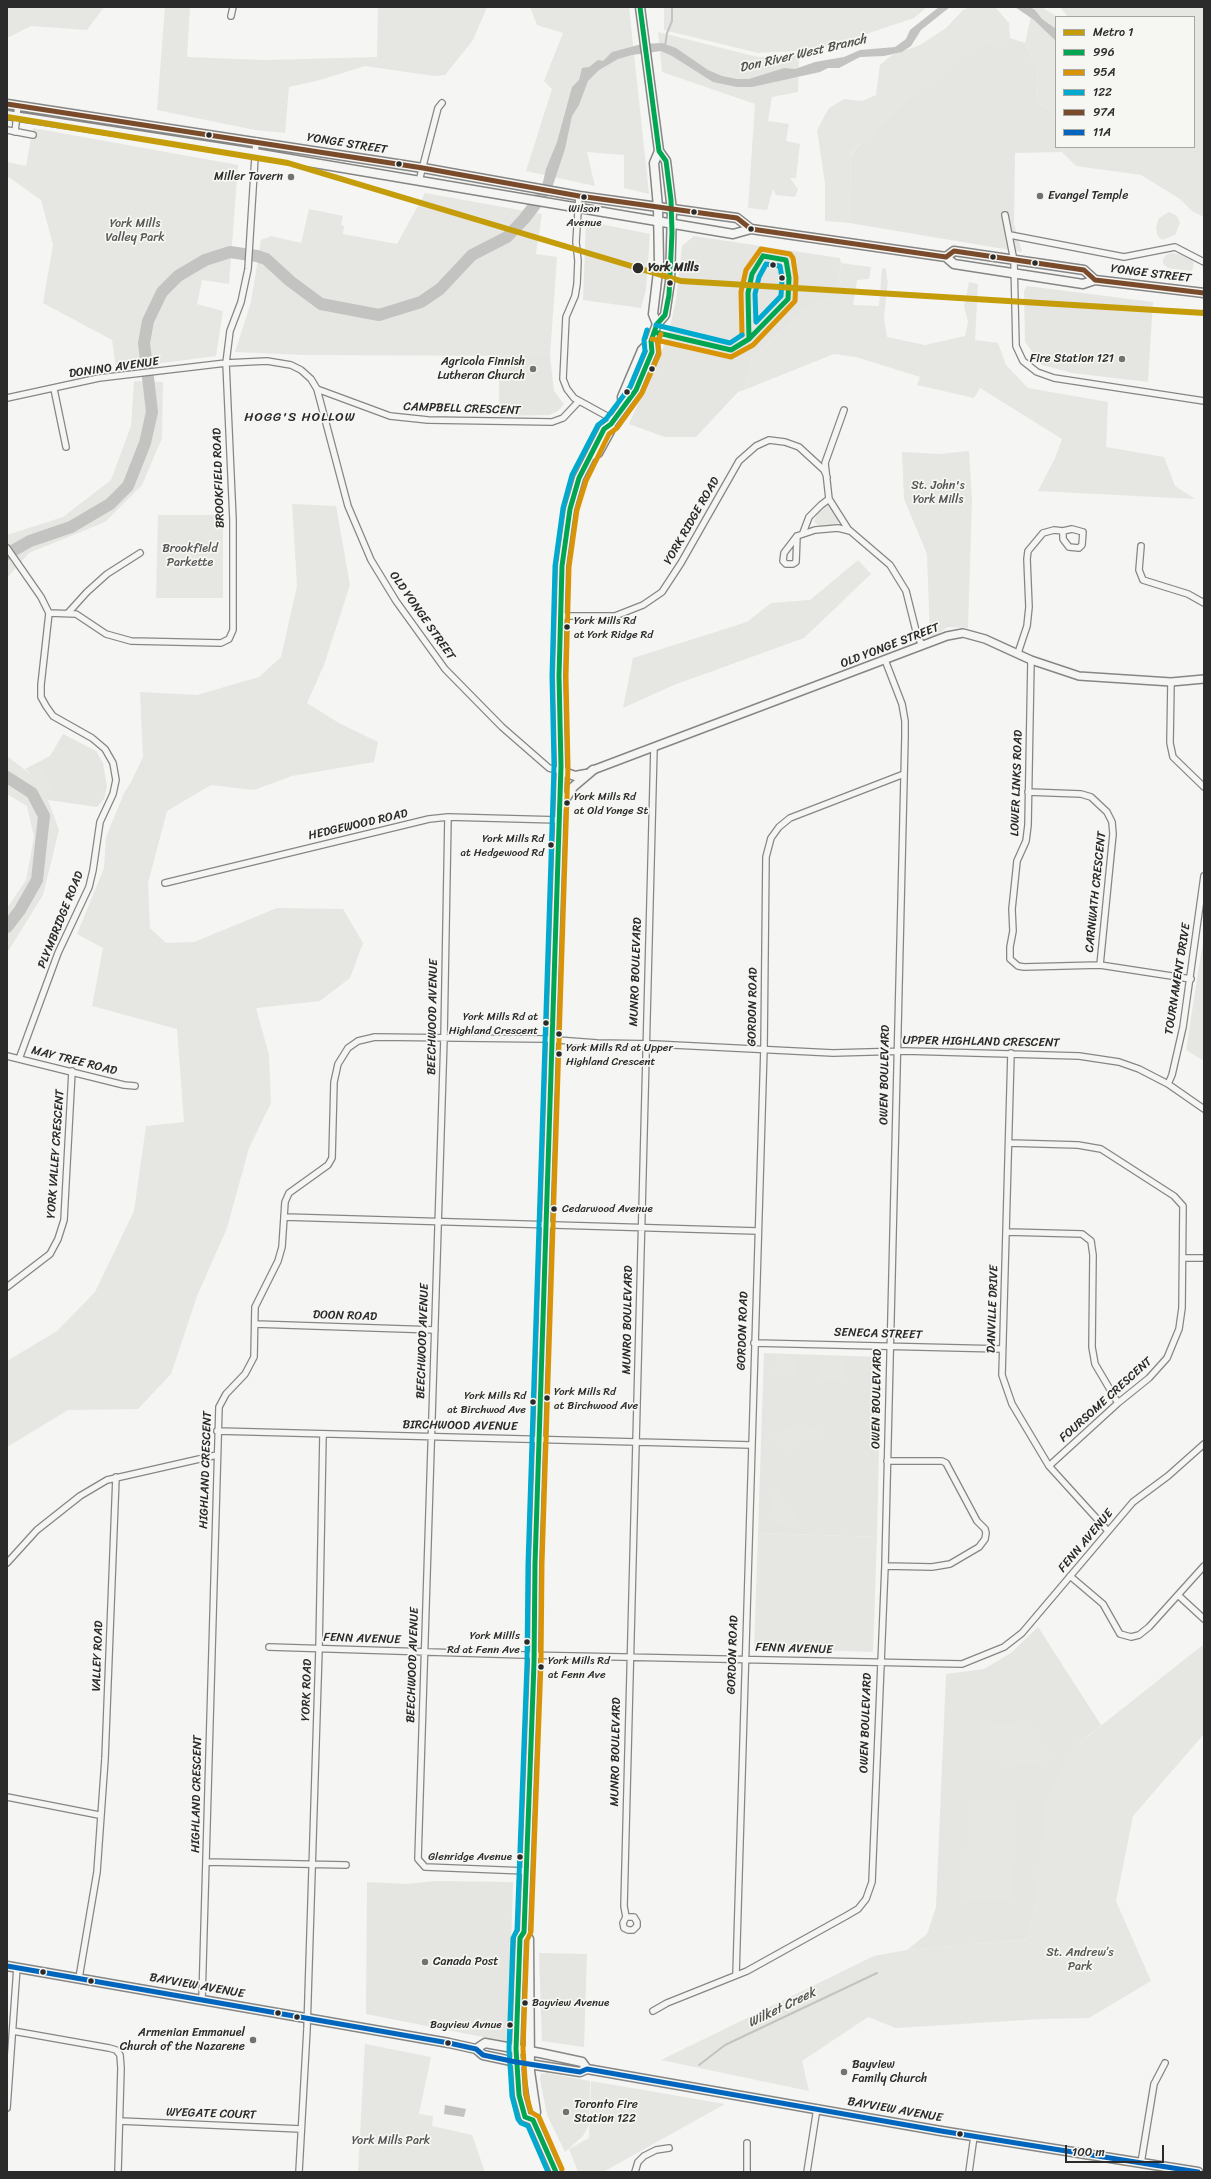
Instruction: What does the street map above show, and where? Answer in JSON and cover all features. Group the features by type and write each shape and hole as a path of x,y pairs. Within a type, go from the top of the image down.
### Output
{"main road":[{"path":"533,2120 525,2117 519,2095 516,2049 520,1938 524,1932 534,1656 539,1439 560,808 561,768 559,676 563,556 568,518 579,478 592,455 592,449 604,428 612,422 623,407 622,397 642,350 651,341 657,324 665,315 669,295 672,210 666,161 659,151 640,7"},
{"name":"YONGE STREET","path":"7,104 256,141 508,182 579,196 736,218 750,229"},
{"name":"YONGE STREET","path":"7,115 255,153 672,225 733,234 750,229 946,257 954,264 1015,275 1083,284 1095,280 1204,293"},
{"path":"657,324 653,314 659,263 659,223 654,163 659,151"},
{"name":"YONGE STREET","path":"946,257 954,251 1084,270 1095,280"},
{"path":"561,768 575,776 582,776 593,770"},
{"path":"560,808 573,787 593,770"},
{"path":"524,1932 529,1939 530,2064 531,2086 536,2112 533,2120 556,2172"},
{"name":"BAYVIEW AVENUE","path":"7,1966 202,1999 476,2049 482,2056 516,2062 580,2072 587,2069 974,2136 1198,2172"},
{"name":"BAYVIEW AVENUE","path":"476,2049 485,2043 530,2051 582,2062 587,2069"}],"street":[{"path":"231,16 233,7"},
{"path":"420,181 438,108 442,103"},
{"path":"14,132 18,105"},
{"path":"7,130 33,134"},
{"name":"BROOKFIELD ROAD","path":"68,613 76,614 106,634 131,641 221,643 229,639 233,630 233,520 226,363 230,332 241,302 248,269 256,141"},
{"path":"579,196 576,242 578,261 577,284 575,296 566,317 563,379 568,391 578,401 612,422"},
{"path":"1005,215 1014,260 1016,346 1023,361 1037,372 1054,378 1204,401"},
{"path":"1010,235 1122,257 1175,247 1204,262"},
{"name":"OLD YONGE STREET","path":"226,363 262,360 291,365 306,373 317,389 348,506 371,560 396,601 445,669 502,727 549,768 561,768"},
{"name":"DONINO AVENUE","path":"7,398 92,380 226,363"},
{"path":"54,389 66,447"},
{"name":"CAMPBELL CRESCENT","path":"317,389 390,416 428,420 552,422 562,418 578,401"},
{"path":"844,410 826,463 829,499 836,512 852,532 890,565 906,591 922,645"},
{"name":"YORK RIDGE ROAD","path":"560,616 615,616 643,605 662,592 681,563 739,461 756,446 769,440 784,442 798,448 824,470 827,477"},
{"path":"803,533 809,517 820,504 829,499"},
{"path":"797,536 796,562 793,564 786,564 783,561 784,553 797,536 803,533 815,530 838,528 852,532"},
{"path":"1018,653 1027,626 1029,607 1026,564 1028,551 1043,533 1054,530 1063,531"},
{"path":"1141,546 1139,570 1143,580 1188,594 1204,603"},
{"path":"7,548 41,597 49,613 68,613 106,574 140,553"},
{"name":"PLYMBRIDGE ROAD","path":"19,1059 58,953 89,887 94,870 100,822 113,794 116,780 112,763 105,749 92,738 53,716 48,711 42,697 41,671 49,613"},
{"name":"OLD YONGE STREET","path":"593,770 922,645 947,636 964,633 985,639 1031,660 1078,676 1171,682 1204,679"},
{"name":"OWEN BOULEVARD","path":"653,2011 667,2003 784,1952 858,1909 869,1894 872,1868 885,1566 889,1346 905,721 902,704 885,660"},
{"name":"LOWER LINKS ROAD","path":"1031,660 1026,841 1017,861 1012,909 1013,931 1010,947 1010,960 1018,966 1024,967 1100,965 1191,979"},
{"path":"1171,682 1170,743 1173,757 1204,787"},
{"name":"MUNRO BOULEVARD","path":"626,1917 624,1906 654,747"},
{"name":"GORDON ROAD","path":"736,1974 744,1658 764,1048 766,857 771,838 779,827 790,818 904,774"},
{"name":"CARNWATH CRESCENT","path":"1028,792 1081,794 1091,797 1107,812 1112,822 1113,841 1100,965"},
{"name":"HEDGEWOOD ROAD","path":"165,882 429,819 448,817 559,820"},
{"name":"BEECHWOOD AVENUE","path":"448,817 444,1038 435,1330 430,1437 418,1859 425,1867 526,1871"},
{"name":"TOURNAMENT DRIVE","path":"1168,1084 1178,1052 1191,979 1204,876"},
{"name":"HIGHLAND CRESCENT","path":"202,1999 207,1862 217,1431 219,1408 221,1401 252,1363 255,1349 254,1306 278,1261 282,1247 285,1202 289,1193 328,1165 332,1158 334,1082 338,1064 348,1048 358,1041 375,1037 552,1039"},
{"name":"UPPER HIGHLAND CRESCENT","path":"552,1039 764,1048 833,1053 897,1051 1079,1056 1111,1060 1139,1069 1168,1084 1204,1109"},
{"name":"DANVILLE DRIVE","path":"1011,1053 1002,1375 1012,1404 1049,1466 1108,1531"},
{"name":"MAY TREE ROAD","path":"7,1056 124,1085 135,1086"},
{"name":"YORK VALLEY CRESCENT","path":"7,1287 50,1254 58,1239 64,1220 72,1071"},
{"name":"FOURSOME CRESCENT","path":"1008,1143 1093,1146 1109,1154 1173,1196 1183,1206 1182,1308 1171,1351 1161,1366 1049,1466"},
{"path":"284,1217 757,1231"},
{"path":"1007,1232 1082,1234 1090,1242 1093,1255 1092,1347 1095,1364 1118,1403"},
{"path":"1183,1258 1204,1258"},
{"name":"DOON ROAD","path":"255,1324 435,1330"},
{"name":"SENECA STREET","path":"754,1342 1002,1349"},
{"name":"BIRCHWOOD AVENUE","path":"217,1431 323,1435 751,1445"},
{"name":"YORK ROAD","path":"299,2172 308,2019 319,1649 323,1435"},
{"name":"FENN AVENUE","path":"269,1647 534,1656 744,1658 880,1663 962,1664 988,1655 1004,1647 1022,1633 1139,1496 1168,1476 1204,1444"},
{"path":"7,1564 43,1525 80,1496 116,1477 217,1455"},
{"path":"885,1566 945,1566 979,1547 985,1539 986,1534 985,1528 977,1520 946,1463 942,1461 887,1461"},
{"name":"VALLEY ROAD","path":"80,1978 97,1872 105,1759 116,1477"},
{"path":"1070,1576 1103,1604 1120,1634 1125,1636 1133,1636 1144,1632 1204,1566"},
{"path":"1178,1595 1204,1619"},
{"path":"7,1797 100,1815"},
{"path":"207,1862 346,1865"},
{"path":"7,2108 17,1968"},
{"path":"13,2031 116,2050 121,2061 118,2172"},
{"path":"1140,2163 1154,2084 1164,2063"},
{"path":"806,2172 816,2108"},
{"name":"WYEGATE COURT","path":"120,2121 301,2128"},
{"path":"969,2172 974,2136"},
{"path":"746,2172 747,2143"},
{"path":"635,2172 638,2162 644,2156 656,2150 669,2148"}],"shaded area":[{"path":"939,7 950,7 921,30 911,46 902,52 884,56 860,57 839,68 828,68 820,72 752,87 737,87 713,82 672,56 661,51 632,55 618,59 599,70 588,81 579,105 572,116 565,149 551,191 545,201 531,210 543,182 546,169 557,142 572,87 579,80 582,68 589,67 598,60 603,61 612,52 642,44 662,43 676,48 708,70 722,76 737,79 749,79 784,68 795,69 815,62 844,57 860,50 895,47 906,39 910,30"},
{"path":"1015,7 1030,7 1035,10 1042,19 1055,28 1055,40 1034,20"},
{"path":"1010,38 1025,43 1038,70 1036,101 1055,115 1055,148 1061,148 1062,152 1015,153 1014,224 1022,252 849,223 851,155 862,141 917,91 974,47"},
{"path":"586,221 650,234 646,290 641,308 583,300"},
{"path":"694,236 840,258 841,263 836,296 803,311 752,358 744,390 738,392 696,437 665,437 629,424 668,336 676,300 682,246"},
{"path":"1027,286 1153,302 1148,382 1072,373 1042,365 1025,342 1024,291"},
{"path":"499,356 550,356 554,391 564,404 558,411 549,415 499,416"},
{"path":"63,734 96,751 103,763 107,787 104,799 97,807 48,800 34,777 25,769 50,756"},
{"path":"764,1353 881,1357 877,1537 758,1533"},
{"path":"1038,1627 1101,1725 1074,1747 1029,1939 907,1950 927,1934 936,1907 946,1674 984,1669 1011,1653"},
{"path":"436,1881 513,1882 508,2042 366,2014 367,1882 405,1884"},
{"path":"539,1953 587,1954 584,2047 542,2041"},
{"path":"547,2073 590,2081 589,2125 583,2136 565,2152 547,2115 540,2079 541,2074"},
{"path":"445,2105 466,2109 464,2117 444,2114"}],"green space":[{"path":"7,7 104,7 87,30 31,26 7,38"},
{"path":"165,7 190,7 187,57 265,60 377,57 378,7 487,7 473,40 445,75 434,76 365,66 320,80 289,87 285,133 255,130 157,110"},
{"path":"530,7 629,7 649,194 624,188 624,155 587,152 595,186 526,171 552,89 544,81 563,33 537,25"},
{"path":"664,7 927,7 914,18 818,50 758,53 664,30"},
{"path":"970,7 995,7 1009,23 1010,38 974,48 917,91 862,141 851,154 849,223 825,221 825,183 817,130 829,108 844,99 862,101 876,95 880,65 892,55 920,45 946,28 963,10"},
{"path":"1033,7 1041,7 1056,16 1055,16 1055,115 1036,101 1038,70 1025,43"},
{"path":"1060,7 1204,7 1204,217 1192,211 1180,199 1141,175 1076,166 1062,152 1061,148 1195,148 1195,16 1067,16"},
{"path":"658,32 758,57 799,55 798,92 772,97 768,121 789,124 786,141 800,144 796,178 790,178 798,189 795,197 776,195 773,189 767,210 748,208 755,104 662,72"},
{"name":"York Mills Valley Park","path":"33,128 238,165 229,284 202,280 197,304 223,311 216,356 116,369 112,340 43,303 53,245 41,200 7,176 7,162 26,166"},
{"path":"425,193 542,214 536,254 557,257 550,356 305,355 235,352 251,302 261,240 271,236 301,243 309,209 343,216 341,225 344,226 343,234 397,244"},
{"path":"1169,212 1177,216 1180,223 1175,235 1162,240 1157,235 1156,227 1159,218"},
{"path":"1171,253 1185,255 1191,259 1194,263 1192,271 1168,268 1163,264 1163,259 1166,255"},
{"path":"841,263 871,267 869,279 857,280 853,305 879,306 882,268 886,269 888,280 884,318 887,337 925,345 965,336 968,322 964,306 969,282 978,284 975,340 998,343 1006,365 1028,388 1108,402 1106,447 1164,457 1175,486 1195,499 1038,491 1055,458 1062,439 980,388 974,398 917,385 920,377 856,357 834,354 744,390 752,358 803,311 836,296"},
{"path":"134,381 163,382 162,438 142,485 105,522 29,553 7,578 7,535 63,517 111,480 131,426"},
{"name":"St. John's York Mills","path":"969,451 972,501 968,628 948,627 930,639 927,554 904,499 902,452 939,454"},
{"path":"292,504 336,506 350,585 324,665 307,703 339,723 378,742 374,762 292,776 254,790 211,785 167,811 148,883 150,928 166,943 194,942 277,908 343,909 363,943 350,978 320,1001 256,1008 269,1055 271,1103 249,1148 227,1228 197,1296 171,1374 138,1409 68,1410 7,1447 7,1361 57,1331 95,1292 134,1211 146,1126 184,1122 177,1029 92,1006 103,948 77,934 104,868 106,837 124,793 143,757 140,692 197,695 259,677 281,657 297,586"},
{"path":"829,504 839,520 837,524 822,527 817,525 814,521 821,505"},
{"name":"Brookfield Parkette","path":"158,515 223,515 223,598 156,598"},
{"path":"858,560 871,574 804,638 674,685 623,708 633,658 747,622 771,603 810,600"},
{"path":"7,756 34,777 48,800 59,830 43,895 7,953 7,908 26,880 34,837 27,806 7,794"},
{"path":"40,764 53,791 46,795 31,769"},
{"path":"1204,935 1204,1061 1186,1050"},
{"path":"776,1355 795,1356 794,1377 775,1376"},
{"path":"822,1359 840,1360 843,1362 842,1381 821,1380"},
{"path":"795,1425 799,1427 802,1441 788,1452 771,1437"},
{"path":"819,1426 820,1437 803,1439 801,1428"},
{"path":"778,1488 786,1504 770,1514 771,1492"},
{"path":"787,1504 800,1516 792,1529 776,1523 771,1517"},
{"path":"758,1533 877,1537 873,1652 754,1648"},
{"name":"St. Andrew’s Park","path":"1204,1644 1204,1734 1133,1816 1116,1901 1151,1981 1089,2018 1041,2019 896,2028 868,2017 802,2061 809,2091 661,2060 874,1956 907,1950 1029,1939 1036,1904 1045,1802 1074,1747"},
{"path":"980,1721 1034,1728 1032,1749 1056,1753 1056,1755 1043,1766 979,1758"},
{"path":"969,1801 1016,1802 1013,1901 966,1899"},
{"name":"York Mills Park","path":"365,2044 431,2057 419,2114 433,2116 432,2126 472,2135 485,2172 358,2172"},
{"path":"591,2081 725,2104 603,2172 578,2172 569,2149 589,2138"}],"waterway":[{"path":"665,46 667,33 672,21 672,7"},
{"name":"Don River West Branch","path":"7,554 30,541 71,527 110,504 128,486 145,443 152,412 144,343 148,321 162,292 178,276 205,260 230,252 257,256 266,259 290,281 321,304 379,315 421,302 440,289 472,255 507,237 524,219 541,197"},
{"name":"Don River West Branch","path":"7,777 32,793 44,816 37,880 20,910 7,927"},
{"name":"Wilket Creek","path":"699,2065 725,2045 877,1973"}],"metro line":[{"name":"1","path":"7,117 288,163 681,281 1204,313"}],"transit line":[{"name":"996","path":"556,2172 533,2120 525,2117 519,2095 516,2049 520,1938 524,1932 534,1663 535,1564 561,766 559,676 562,566 570,509 579,478 604,429 611,424 636,390 652,352 651,341 657,324 665,315 669,295 672,233 671,200 666,161 659,151 640,7"},
{"name":"97A","path":"7,104 423,168 579,196 737,218 751,229 946,257 954,251 1084,270 1095,280 1204,293"},
{"name":"95A","path":"742,335 741,292 746,270 761,249 790,254 793,258 796,278 795,301 754,344"},
{"name":"996","path":"763,256 786,260 789,278 788,299 749,339 748,293 752,274 763,256"},
{"name":"122","path":"766,264 780,266 782,278 781,296 756,322 755,294 759,277 766,264"},
{"name":"122","path":"656,325 730,343 742,335"},
{"name":"122","path":"548,2172 528,2126 521,2123 518,2119 512,2096 509,2049 513,1938 517,1930 527,1663 528,1564 554,766 552,676 555,566 563,508 572,475 598,425 606,419 630,387 645,351 644,340 647,330"},
{"name":"996","path":"654,332 731,350 749,339"},
{"name":"95A","path":"562,2169 539,2117 531,2112 526,2094 523,2049 527,1940 531,1932 541,1663 542,1564 568,766 566,676 569,567 577,510 586,481 609,434 617,428 642,393 659,354 658,342 661,334"},
{"name":"95A","path":"652,339 731,357 753,345"},
{"name":"11A","path":"7,1966 449,2043 476,2049 483,2055 516,2062 580,2072 587,2069 941,2131 1198,2172"}],"place":[{"name":"Miller Tavern","path":"291,177"},
{"name":"Evangel Temple","path":"1040,196"},
{"name":"Wilson Avenue","path":"584,197"},
{"name":"York Mills","path":"638,268"},
{"name":"Fire Station 121","path":"1122,359"},
{"name":"Agricola Finnish Lutheran Church","path":"533,369"},
{"name":"York Mills Rd at York Ridge Rd","path":"567,627"},
{"name":"York Mills Rd at Old Yonge St","path":"567,803"},
{"name":"York Mills Rd at Hedgewood Rd","path":"551,845"},
{"name":"York Mills Rd at Highland Crescent","path":"546,1023"},
{"name":"York Mills Rd at Upper Highland Crescent","path":"559,1054"},
{"name":"Cedarwood Avenue","path":"554,1209"},
{"name":"York Mills Rd at Birchwood Ave","path":"547,1398"},
{"name":"York Mills Rd at Birchwod Ave","path":"533,1402"},
{"name":"York Millls Rd at Fenn Ave","path":"527,1642"},
{"name":"York Mills Rd at Fenn Ave","path":"541,1667"},
{"name":"Glenridge Avenue","path":"520,1857"},
{"name":"Canada Post","path":"425,1962"},
{"name":"Bayview Avenue","path":"525,2003"},
{"name":"Bayview Avnue","path":"510,2025"},
{"name":"Armenian Emmanuel Church of the Nazarene","path":"253,2040"},
{"name":"Bayview Family Church","path":"844,2072"},
{"name":"Toronto Fire Station 122","path":"566,2112"}],"district":[{"name":"HOGG'S HOLLOW","path":"300,418"}]}
